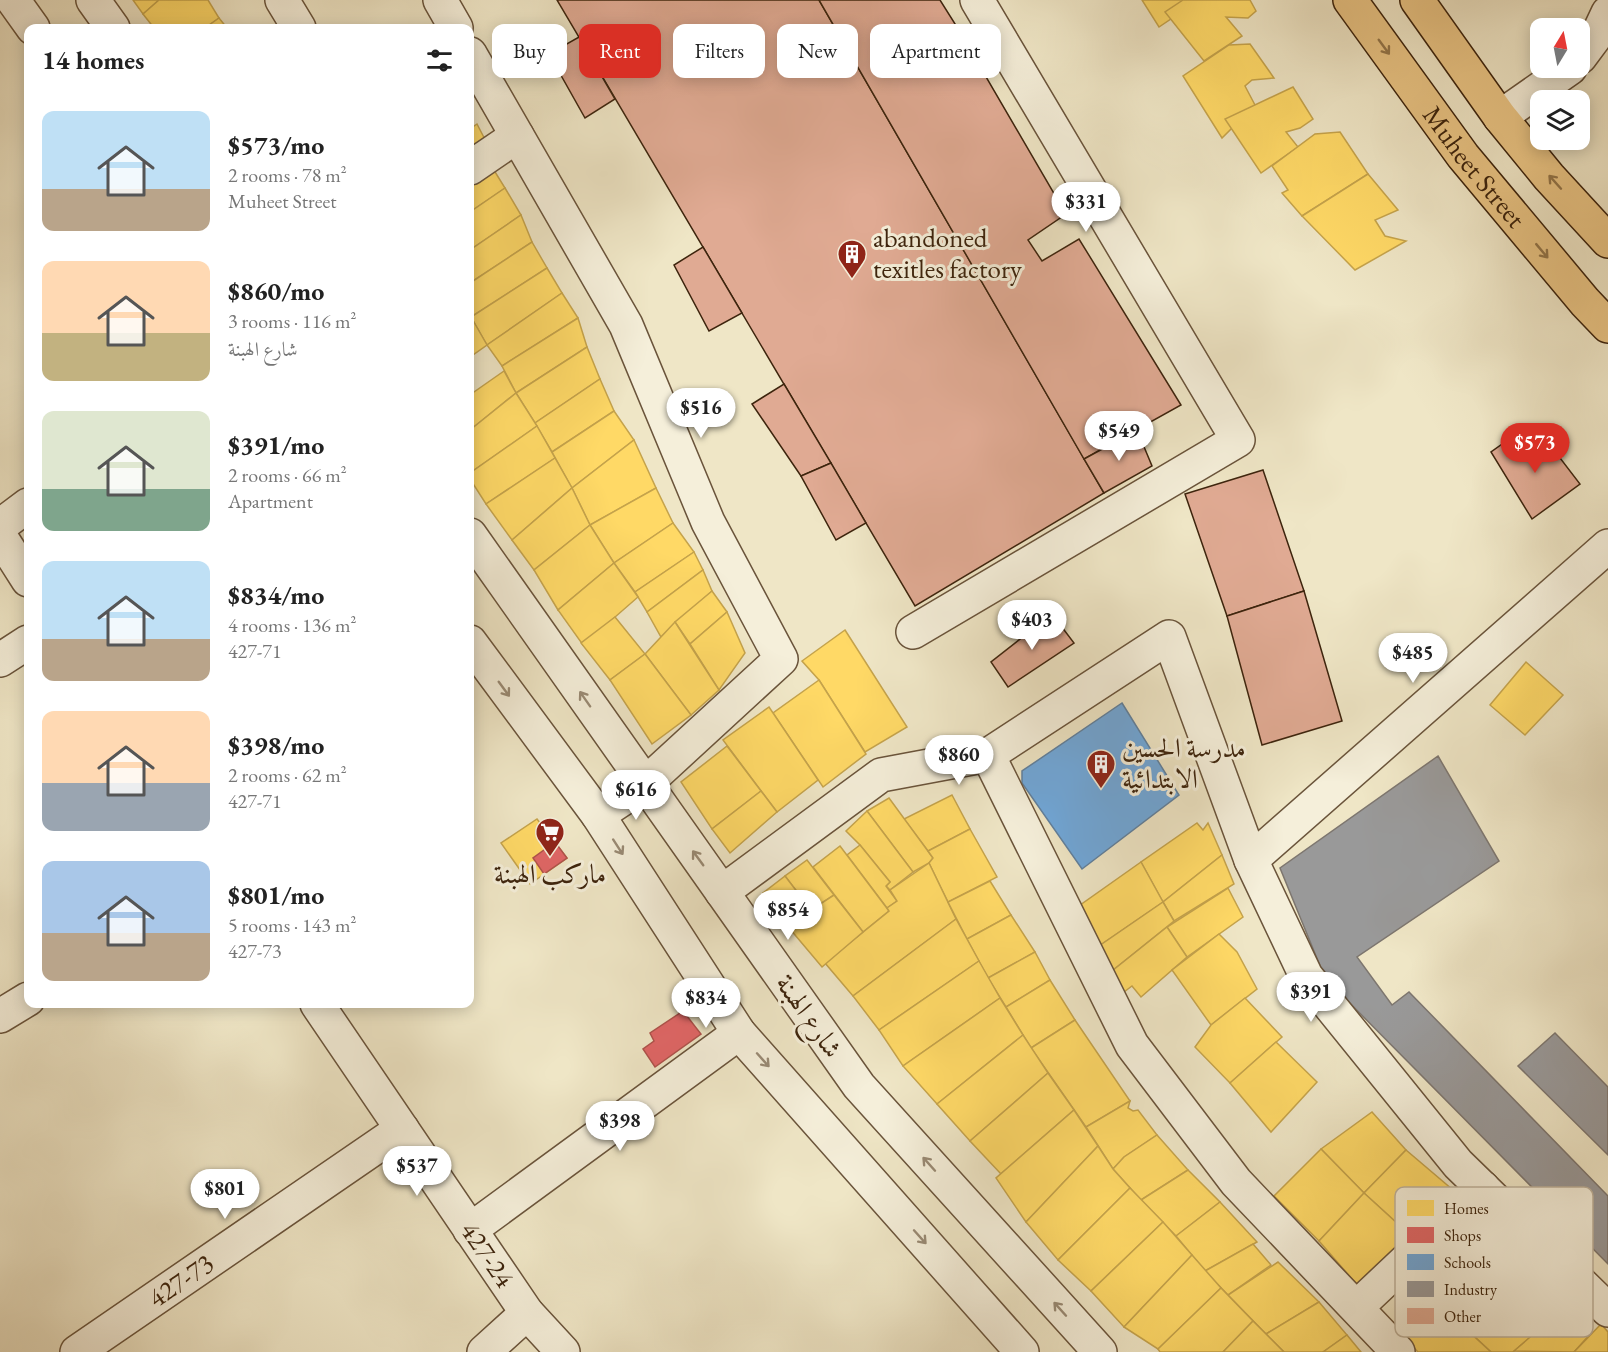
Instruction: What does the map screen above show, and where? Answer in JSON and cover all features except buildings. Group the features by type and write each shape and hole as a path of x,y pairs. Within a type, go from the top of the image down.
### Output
{"main road":[{"name":"Muheet Street","path":"1350,0 1463,156 1585,302 1608,326"},
{"name":"Muheet Street","path":"1417,0 1500,117 1608,242"}],"street":[{"path":"13,0 30,24"},
{"path":"93,0 110,24"},
{"path":"282,0 297,24"},
{"path":"440,0 454,24"},
{"path":"913,632 1238,440 977,0"},
{"path":"1590,44 1608,13"},
{"path":"474,63 626,326 708,522 781,659 645,784 598,816"},
{"path":"1500,117 1556,78"},
{"path":"474,165 517,136"},
{"path":"0,526 24,508"},
{"path":"0,536 24,574"},
{"name":"شارع الهبنة","path":"474,541 859,1086 1100,1352"},
{"path":"1251,860 1608,546"},
{"path":"722,892 881,775 987,755 1169,637 1251,860 1306,976 1458,1164 1482,1187"},
{"path":"0,660 24,645"},
{"path":"474,647 598,816 740,1033 1022,1352"},
{"path":"987,755 1132,1045 1236,1182 1398,1352"},
{"path":"0,1016 24,1001"},
{"name":"427-24","path":"320,1008 526,1313 563,1352"},
{"path":"470,1230 740,1033"},
{"name":"427-73","path":"77,1352 402,1129"},
{"path":"1357,1307 1395,1271"},
{"path":"1593,1295 1608,1310"},
{"path":"484,1352 526,1313"}],"place":[{"name":"abandoned texitles factory","path":"852,280"},
{"name":"مدرسة الحسين الابتدائية","path":"1101,790"},
{"name":"ماركب الهبنة","path":"550,858"}]}
